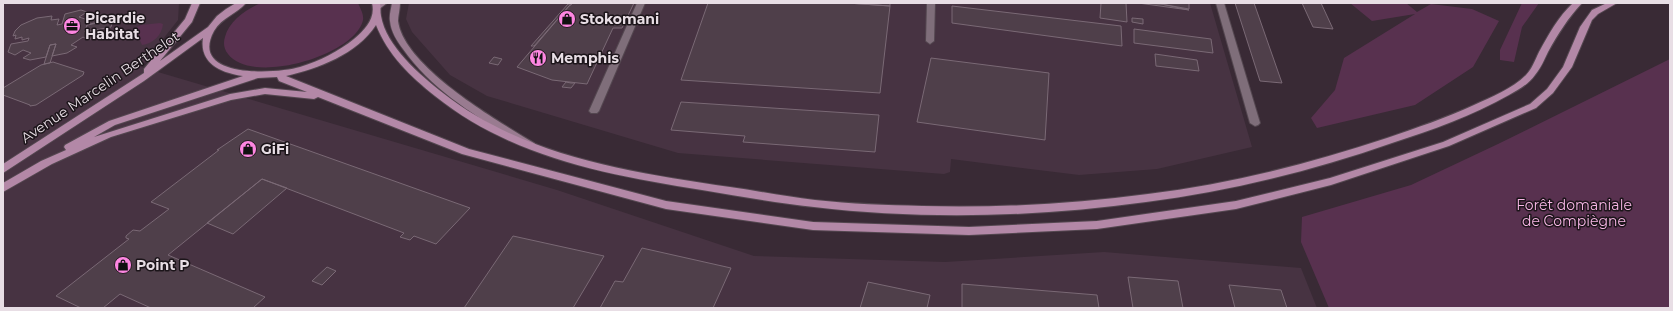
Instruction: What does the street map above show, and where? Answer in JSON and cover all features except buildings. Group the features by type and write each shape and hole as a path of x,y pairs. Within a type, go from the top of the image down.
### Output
{"main road":[{"path":"141,79 189,20 196,3"},
{"path":"222,3 227,12"},
{"name":"Avenue Marcelin Berthelot","path":"3,169 141,79 212,27 227,12 242,3"},
{"path":"396,3 394,21 399,37 411,54 431,76 479,114 541,151"},
{"path":"378,7 388,43 413,72 440,96 472,120 511,140 558,158 667,181 832,206 907,210 985,211 1111,202 1193,191 1272,175 1369,148 1435,125 1486,104 1511,90 1531,75 1566,12 1578,3"},
{"path":"280,74 282,79 466,152 666,205 813,226 969,232 1097,224 1236,205 1331,181 1446,144 1533,106 1550,91 1567,67 1584,27 1595,12 1613,3"},
{"path":"212,27 205,41 207,54 216,65 234,72 257,75 280,74 311,66 335,55 355,43 365,34 378,7"},
{"path":"3,188 46,163 82,138 112,123 257,75"},
{"path":"46,163 108,135 230,97 265,91 328,97"}],"street":[{"path":"594,111 641,3"},
{"path":"930,41 931,3"},
{"path":"1220,3 1255,123"}],"shaded area":[{"path":"3,3 179,3 178,20 141,67 557,190 754,256 945,262 1104,252 1301,268 1317,308 3,308"},
{"path":"409,3 1210,3 1252,147 1157,169 1079,175 951,159 950,172 944,174 678,153 487,96 450,75 412,32 406,19"}],"green space":[{"path":"261,3 358,3 363,20 356,33 342,45 324,55 279,67 258,67 240,63 228,54 224,41 227,31 234,21 244,12"},
{"path":"1350,3 1406,3 1417,12 1431,4 1472,9 1499,21 1473,67 1415,105 1317,128 1311,118 1335,90 1344,58 1415,14 1372,21"},
{"path":"1522,3 1539,3 1522,27 1514,62 1500,60 1500,50"},
{"path":"163,24 161,32 150,43 142,45 138,36 130,31 141,25"},
{"name":"Forêt domaniale de Compiègne","path":"1670,59 1670,308 1329,308 1301,242 1302,217 1411,185"}],"place":[{"name":"Stokomani","path":"567,19"},
{"name":"Picardie Habitat","path":"72,26"},
{"name":"Memphis","path":"538,58"},
{"name":"GiFi","path":"248,149"},
{"name":"Point P","path":"123,265"}]}
